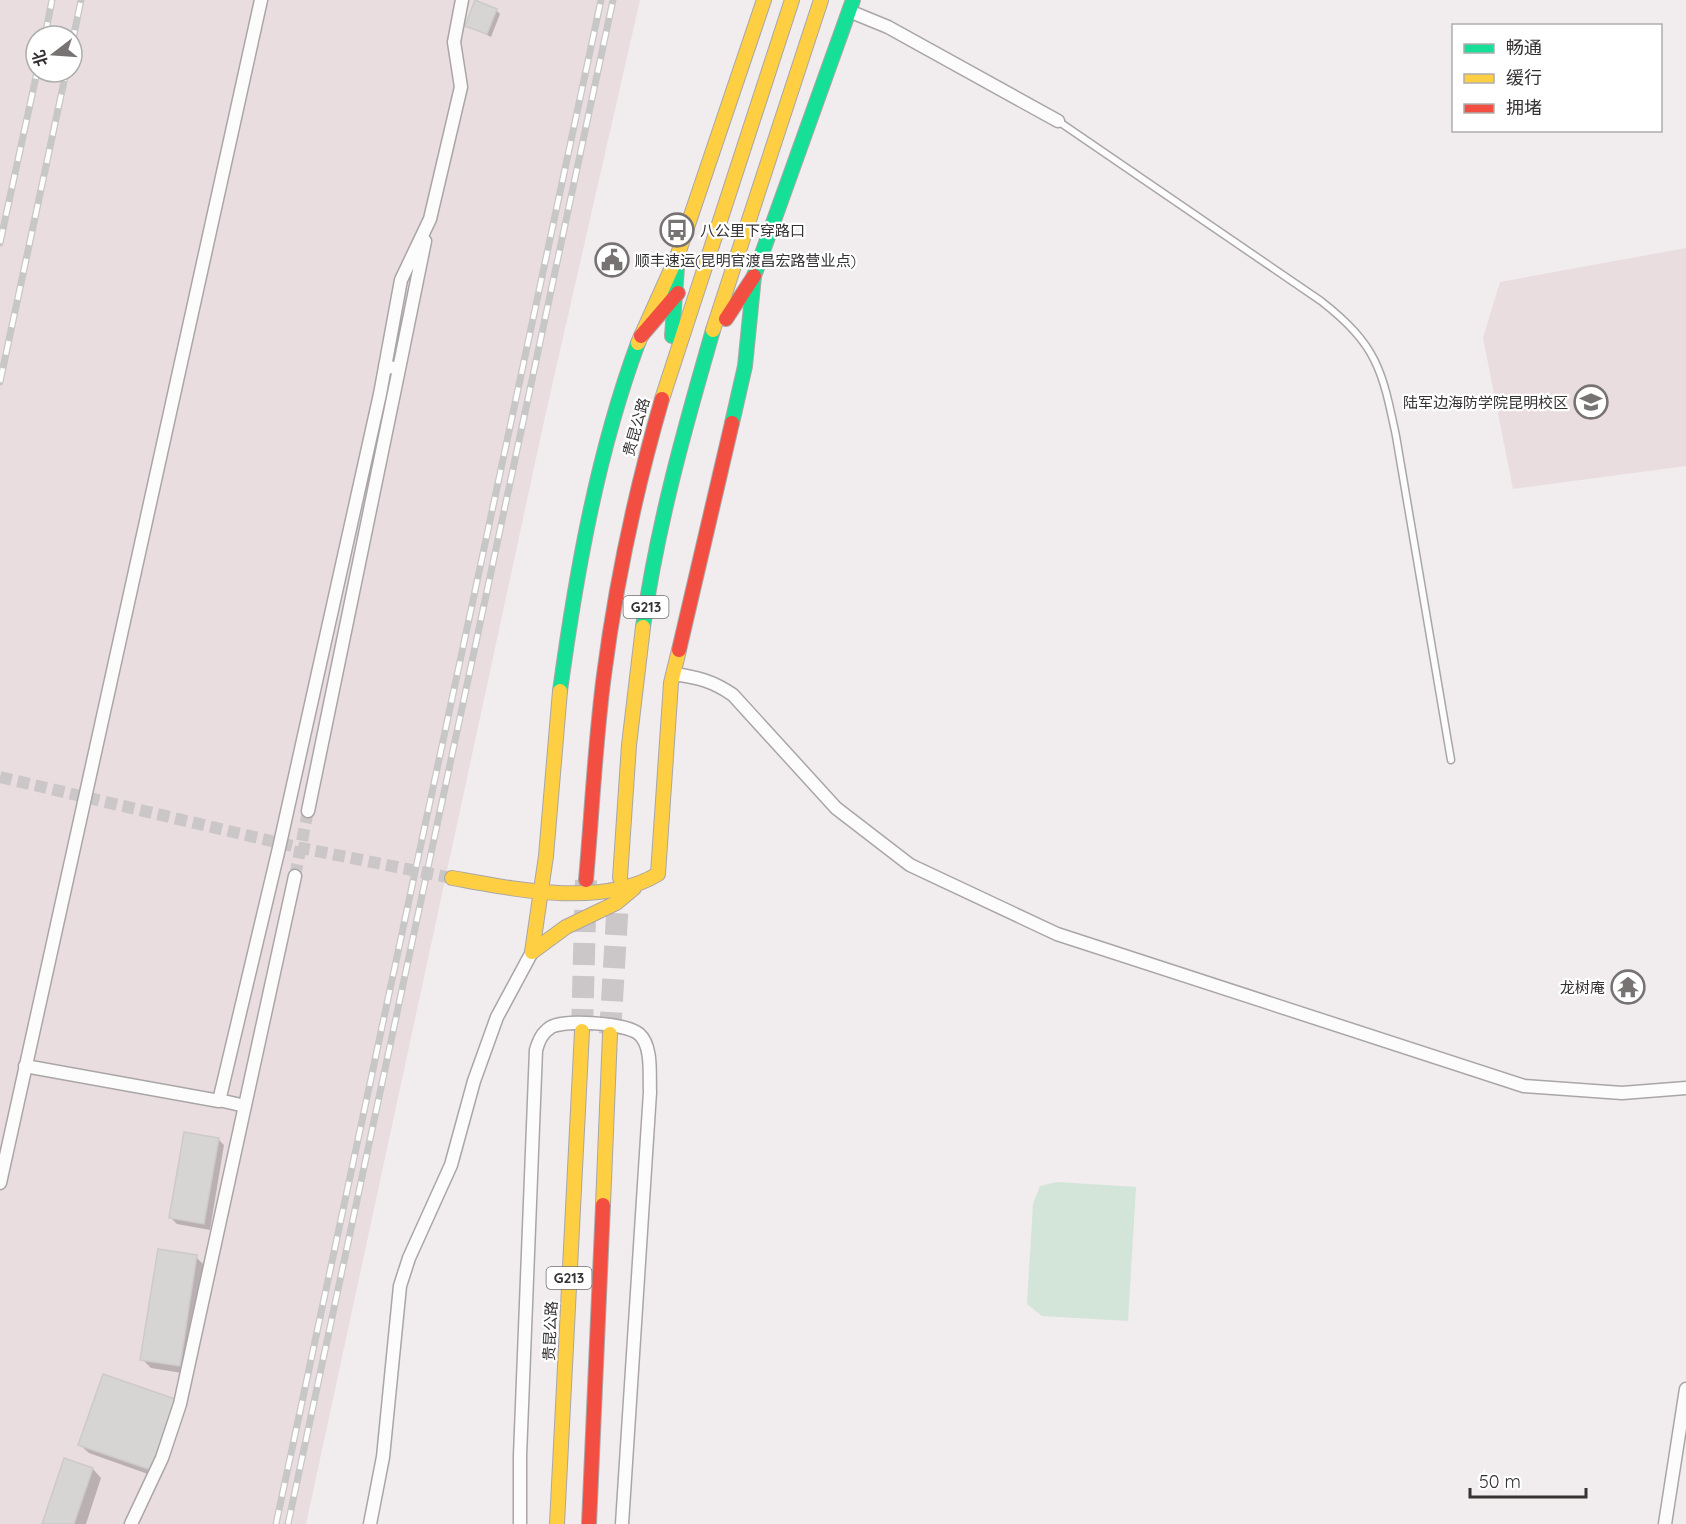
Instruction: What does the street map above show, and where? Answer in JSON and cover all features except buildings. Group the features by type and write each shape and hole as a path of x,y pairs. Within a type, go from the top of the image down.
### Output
{"main road":[{"path":"532,952 546,856 555,732 572,604 600,472 626,376 640,336 678,254 764,0"},
{"name":"贵昆公路","path":"586,880 597,740 615,603 640,474 668,376 792,0"},
{"name":"G213","path":"620,878 633,680 660,529 677,454 821,0"},
{"path":"532,952 566,927 616,903 634,888 652,880 661,866 662,800 673,674 745,366 754,276 786,182 817,106 851,6"},
{"path":"640,336 676,296 710,251"},
{"path":"668,376 678,254"},
{"path":"711,342 754,276"},
{"path":"452,878 540,892 634,888"},
{"name":"贵昆公路","path":"557,1524 582,1031"},
{"name":"G213","path":"589,1524 610,1034"}],"street":[{"path":"0,1183 261,0"},
{"path":"308,811 429,221 462,87 454,42 462,0"},
{"path":"851,6 1058,121"},
{"path":"219,1100 279,848 385,366 401,280 429,221"},
{"path":"385,366 399,369"},
{"path":"673,674 700,677 715,682 732,695 836,808 910,865 1057,934 1524,1086 1622,1093 1686,1088"},
{"path":"131,1524 162,1458 180,1404 295,876"},
{"path":"370,1524 383,1457 400,1286 409,1257 451,1165 474,1080 497,1017 532,952"},
{"path":"520,1524 520,1456 536,1050 541,1036 553,1026 586,1024 617,1025 639,1034 646,1046 649,1065 650,1092 638,1301 621,1524"},
{"path":"25,1066 245,1106"},
{"path":"1665,1524 1686,1389"}],"lane":[{"path":"1058,121 1321,301 1349,323 1369,347 1385,384 1396,436 1451,760"}],"shaded area":[{"path":"0,0 640,0 546,412 306,1524 0,1524"},
{"name":"陆军边海防学院昆明校区","path":"1686,248 1686,466 1513,489 1483,338 1500,282"}],"green space":[{"path":"1057,1182 1136,1187 1128,1321 1042,1316 1027,1304 1033,1204 1040,1186"}],"tunnel":[{"path":"0,777 301,848 452,878"},
{"path":"295,876 308,811"},
{"path":"582,1031 586,880"},
{"path":"610,1034 619,883"}],"railway":[{"path":"47,24 52,0"},
{"path":"76,24 81,0"},
{"path":"276,1524 601,0"},
{"path":"288,1524 613,0"},
{"path":"0,243 34,84"},
{"path":"0,382 63,84"}],"traffic: fast":[{"path":"732,423 745,366 754,276 853,0"},
{"path":"672,336 678,254"},
{"path":"643,627 664,514 713,330"},
{"path":"560,691 573,603 590,515 611,428 638,343"}],"traffic: slow":[{"path":"638,343 678,254 764,0"},
{"path":"662,399 792,0"},
{"path":"713,330 821,0"},
{"path":"620,878 629,745 643,627"},
{"path":"452,878 529,891 584,893 611,891 636,884 658,874 671,683 679,650"},
{"path":"532,952 546,856 560,691"},
{"path":"532,952 566,927 616,903 634,888"},
{"path":"557,1524 582,1031"},
{"path":"603,1205 610,1034"}],"traffic: jam":[{"path":"726,319 754,276"},
{"path":"641,336 678,293"},
{"path":"586,880 598,726 614,605 644,467 662,399"},
{"path":"679,650 732,423"},
{"path":"589,1524 603,1205"}],"place":[{"name":"八公里下穿路口","path":"677,230"},
{"name":"顺丰速运(昆明官渡昌宏路营业点)","path":"612,260"},
{"name":"陆军边海防学院昆明校区","path":"1591,402"},
{"name":"龙树庵","path":"1628,987"}]}
